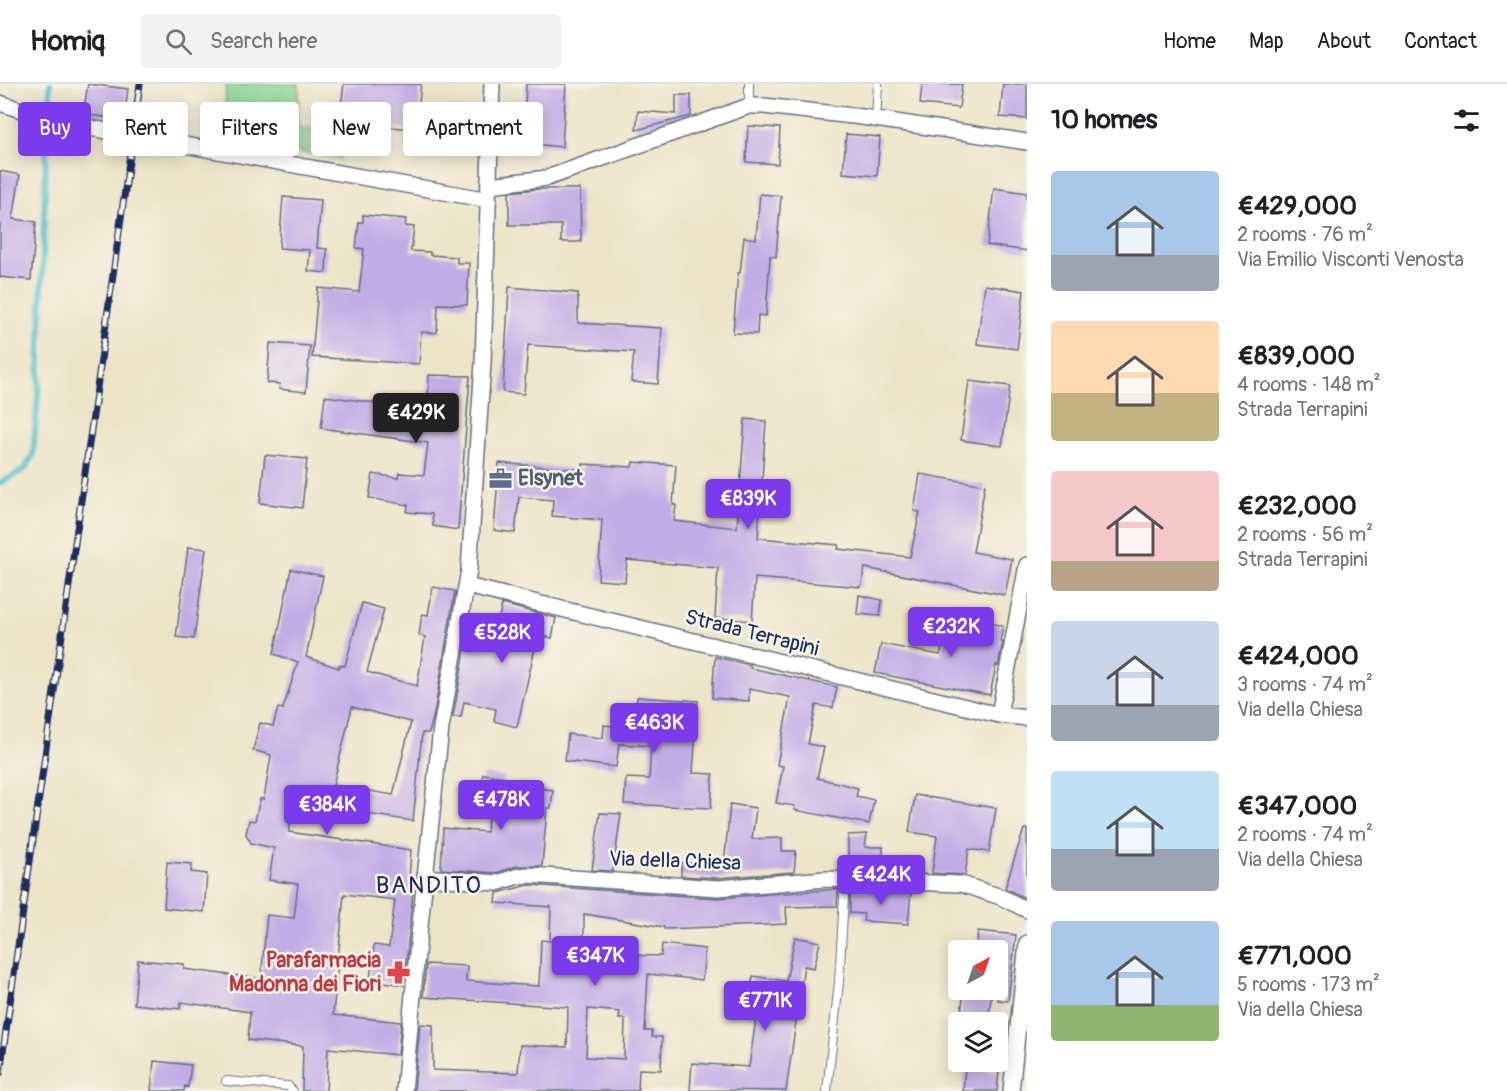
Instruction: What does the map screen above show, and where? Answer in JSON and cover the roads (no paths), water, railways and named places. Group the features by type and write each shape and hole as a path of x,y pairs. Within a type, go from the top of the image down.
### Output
{"street":[{"path":"404,1091 441,728 467,586 483,363 492,84"},
{"path":"0,103 57,122 489,192 547,178 749,106 775,107 876,120 1027,142"},
{"path":"999,716 1027,565"},
{"name":"Strada Terrapini","path":"467,586 999,716 1027,718"},
{"name":"Via della Chiesa","path":"425,877 498,883 529,875 718,888 825,879 961,884 1001,897 1027,910"},
{"path":"1011,1091 1027,943"}],"lane":[{"path":"749,84 749,106"},
{"path":"876,120 878,84"},
{"path":"827,1091 839,982 845,880"},
{"path":"226,1081 288,1086 293,1091"}],"waterway":[{"path":"0,483 25,469 33,455 39,383 50,84"}],"railway":[{"path":"0,1073 140,84"}],"place":[{"name":"Elsynet","path":"500,478"},
{"name":"Parafarmacia Madonna dei Fiori","path":"399,972"}],"district":[{"name":"BANDITO","path":"429,885"}]}
